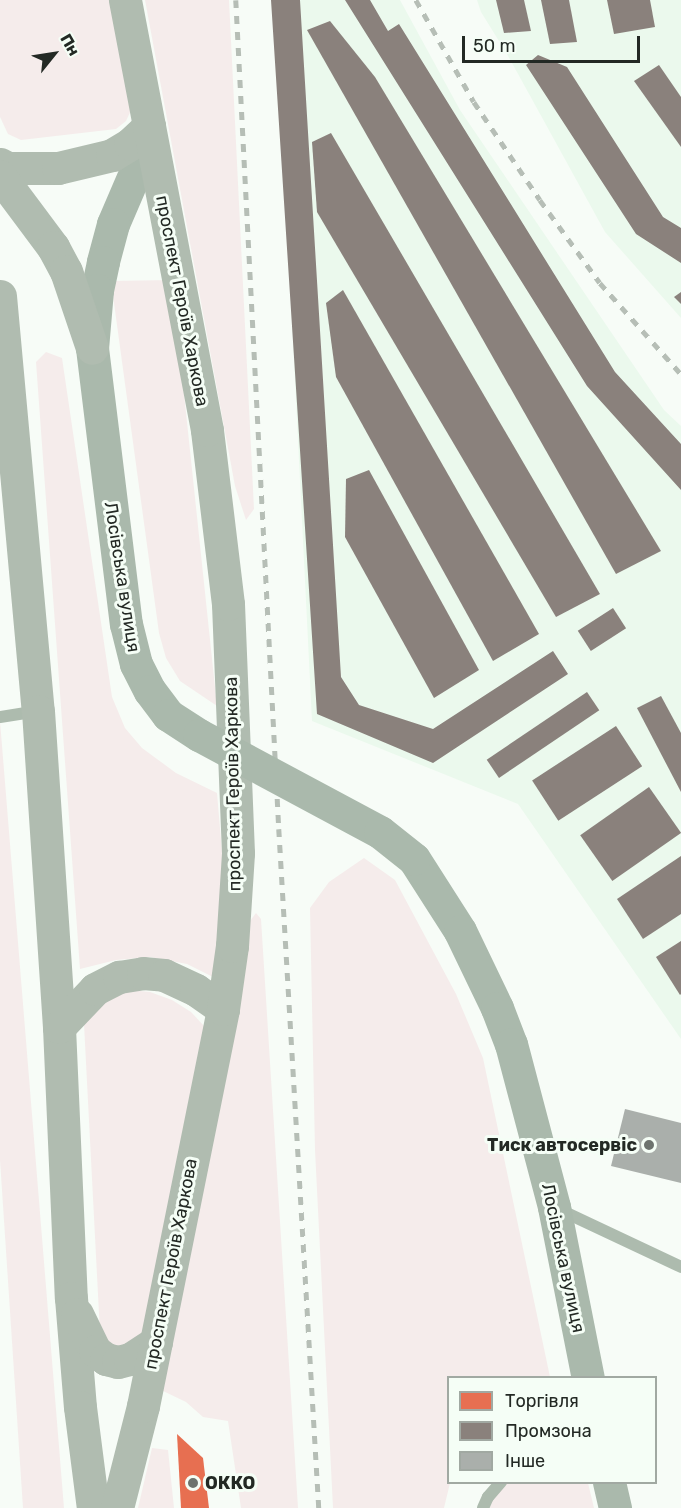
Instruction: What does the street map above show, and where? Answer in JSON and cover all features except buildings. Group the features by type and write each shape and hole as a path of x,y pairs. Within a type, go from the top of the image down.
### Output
{"main road":[{"name":"проспект Героїв Харкова","path":"117,1508 143,1406 223,1009 232,946 238,853 228,604 207,430 125,0"},
{"path":"0,164 8,168 58,168 112,155 130,144 149,126"},
{"name":"Лосівська вулиця","path":"149,126 137,168 113,224 103,262 97,290 92,348 126,624 136,664 150,691 168,715 200,735 380,832 414,860 460,931 497,1008 511,1044 554,1207 588,1376"},
{"path":"0,176 53,247 66,271 92,348"},
{"path":"0,296 38,711 59,1027 71,1298 80,1407 93,1508"},
{"path":"59,1027 95,989 119,977 143,973 164,975 196,990 223,1009"},
{"path":"71,1298 82,1329 95,1352 106,1359 118,1362 130,1359 156,1342"},
{"path":"609,1484 615,1508"}],"lane":[{"path":"0,717 38,711"},
{"path":"554,1207 681,1268"},
{"path":"483,1508 488,1497 499,1484"}],"shaded area":[{"path":"0,0 113,0 133,106 126,121 116,129 21,140 8,134 0,117"},
{"path":"145,0 229,0 254,509 246,520 235,486"},
{"path":"276,0 400,0 460,110 664,410 681,426 681,1039 518,804 312,721"},
{"path":"477,0 681,0 681,318 605,232 507,54 481,12"},
{"path":"172,280 217,706 180,681 166,658 159,633 111,281"},
{"path":"46,352 62,358 112,697 125,728 142,748 176,773 217,793 222,852 222,917 213,977 187,964 150,957 116,960 80,969 36,362"},
{"path":"0,721 64,1508 23,1508 0,1160"},
{"path":"364,858 395,880 456,994 483,1058 550,1376 447,1376 447,1484 450,1484 444,1508 333,1508 315,1150 310,908 329,882"},
{"path":"256,913 261,919 298,1508 241,1508 228,1421 203,1417 186,1402 161,1390 250,921"},
{"path":"130,990 150,992 172,1000 191,1012 205,1027 143,1339 118,1351 100,1333 84,1024 92,1009 116,994"},
{"path":"152,1448 168,1450 174,1508 138,1508"},
{"path":"501,1484 588,1484 594,1508 489,1508"}],"railway":[{"path":"236,0 279,829 319,1508"},
{"path":"416,0 474,102 540,200 600,283 681,374"}],"place":[{"name":"Тиск автосервіс","path":"649,1145"},
{"name":"ОККО","path":"193,1483"}]}
